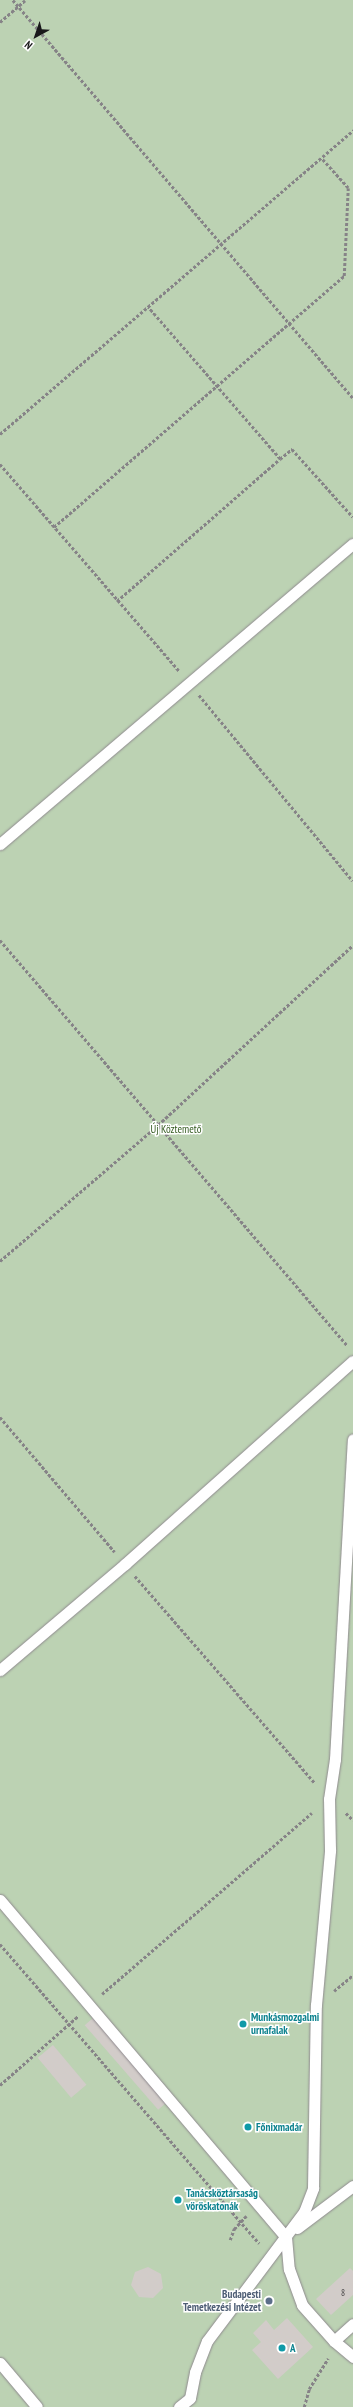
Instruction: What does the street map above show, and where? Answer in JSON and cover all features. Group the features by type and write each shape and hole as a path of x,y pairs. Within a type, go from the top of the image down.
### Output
{"lane":[{"path":"0,844 353,544"},
{"path":"0,1670 125,1564 353,1361"},
{"path":"179,2407 190,2398 195,2372 207,2341 304,2212 313,2188 316,2005 330,1850 329,1799 335,1759 353,1440"},
{"path":"0,1900 91,2004 286,2237 289,2269 299,2298 334,2341 353,2357"},
{"path":"286,2237 353,2186"},
{"path":"334,2341 353,2324"},
{"path":"0,2364 37,2407"}],"path":[{"path":"13,0 353,398"},
{"path":"0,22 25,0"},
{"path":"0,434 353,130"},
{"path":"54,527 344,276 348,188 321,158"},
{"path":"148,307 280,459"},
{"path":"117,602 292,449 353,517"},
{"path":"0,940 348,1346"},
{"path":"0,1261 158,1125 353,945"},
{"path":"0,1417 125,1564 329,1799 91,2004 0,2085"},
{"path":"0,1944 260,2243"},
{"path":"230,2240 240,2221 259,2205"},
{"path":"304,2407 317,2373 332,2353"}],"green space":[{"name":"Új Köztemető","path":"0,0 353,0 353,2407 0,2407"}],"building":[{"path":"93,2018 166,2103 158,2110 85,2025"},
{"path":"53,2045 86,2085 71,2098 38,2058"},
{"path":"148,2267 161,2274 163,2288 153,2298 139,2297 131,2285 135,2272"},
{"path":"350,2268 353,2271 353,2295 331,2315 316,2299"},
{"name":"A","path":"287,2318 313,2347 278,2379 252,2350 261,2342 253,2333 266,2320 274,2330"}],"place":[{"name":"Munkásmozgalmi urnafalak","path":"243,2024"},
{"name":"Főnixmadár","path":"248,2127"},
{"name":"Tanácsköztársaság vöröskatonák","path":"178,2200"},
{"name":"Budapesti Temetkezési Intézet","path":"269,2301"},
{"name":"A","path":"282,2348"}]}
